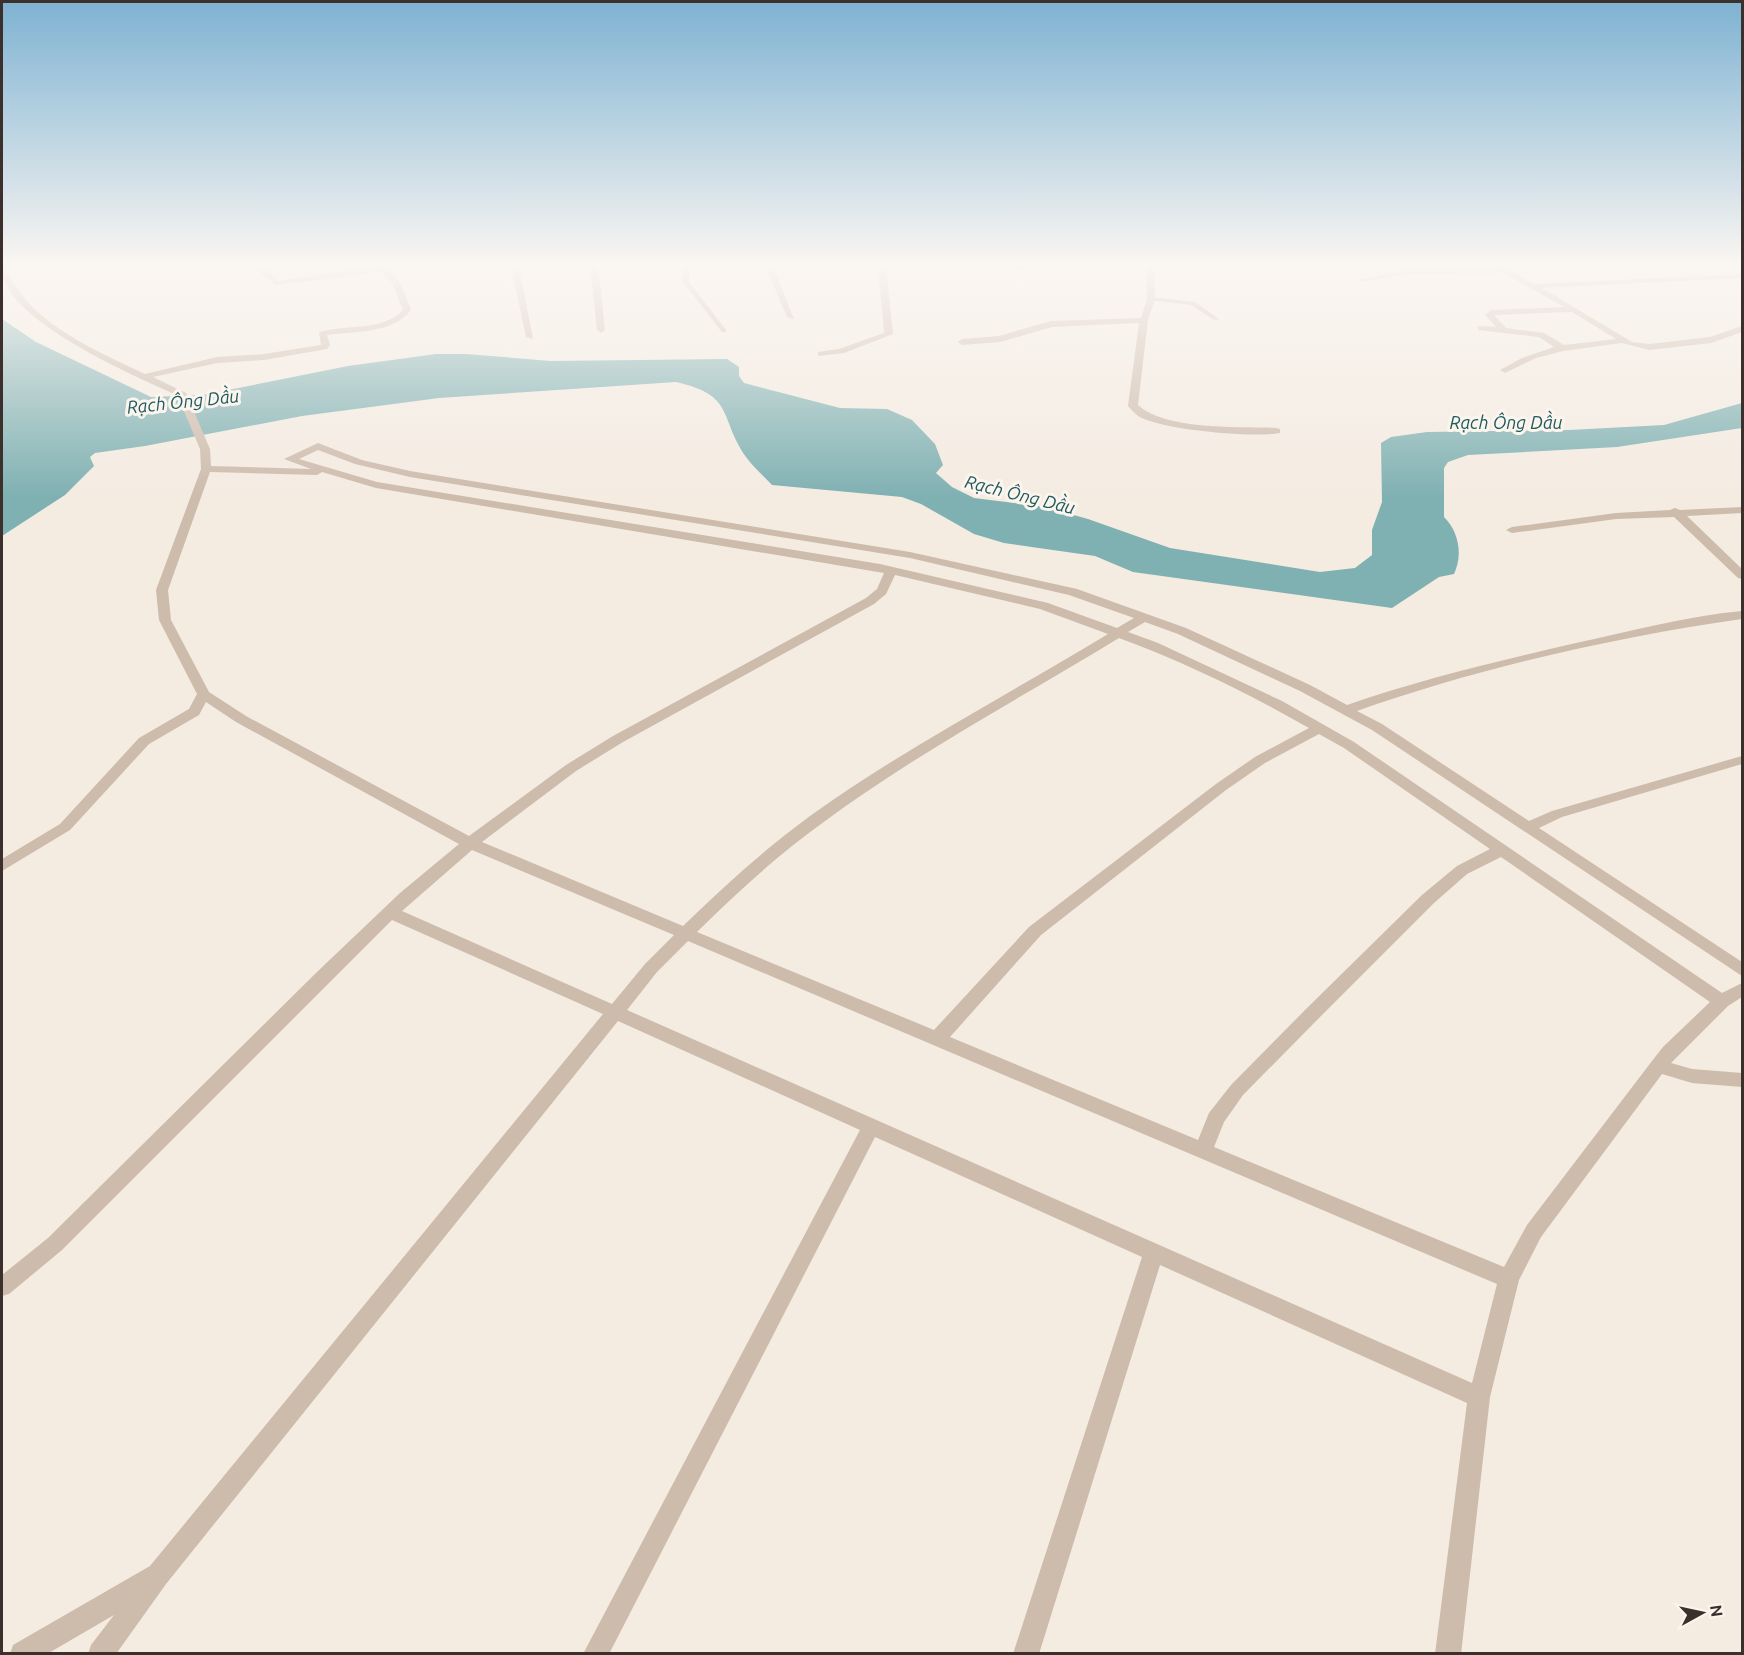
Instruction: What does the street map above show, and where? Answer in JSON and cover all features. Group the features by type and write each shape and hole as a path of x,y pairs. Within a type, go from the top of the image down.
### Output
{"street":[{"path":"81,343 143,377 181,393 205,449 206,469 162,590 165,620 204,694 241,719 470,843 1509,1279"},
{"path":"143,377 217,360 264,357 324,347 325,343"},
{"path":"821,354 841,351 863,343"},
{"path":"1141,343 1133,406 1137,413 1152,420 1179,424 1276,431"},
{"path":"1554,343 1562,348"},
{"path":"1505,370 1518,362 1562,348 1606,343"},
{"path":"1636,343 1649,346 1678,343"},
{"path":"1722,1001 1503,849 1320,728 1174,654 1120,633 1044,606 891,571 376,485 326,472 289,459 318,446 359,462 410,474 910,555 1056,588 1145,617 1202,639 1347,710 1529,827 1743,970"},
{"path":"206,469 287,474 326,472"},
{"path":"456,498 470,484"},
{"path":"1512,530 1675,511 1743,510"},
{"path":"1675,511 1743,575"},
{"path":"2,1287 55,1244 390,912 470,843 571,768 618,739 870,601 882,591 891,571"},
{"path":"1347,710 1400,691 1545,654 1662,627 1743,615"},
{"path":"100,1653 159,1575 651,968 686,933 775,851 818,818 935,743 1145,617"},
{"path":"2,866 65,827 144,741 194,712 204,694"},
{"path":"937,1039 1035,931 1221,787 1269,754 1320,728"},
{"path":"1529,827 1557,814 1743,760"},
{"path":"1203,1151 1216,1118 1237,1090 1311,1015 1428,899 1462,870 1503,849"},
{"path":"390,912 1479,1397"},
{"path":"1448,1653 1479,1397 1509,1279 1534,1231 1669,1052 1722,1001 1743,989"},
{"path":"1658,1066 1692,1076 1743,1080"},
{"path":"595,1653 871,1126"},
{"path":"1026,1653 1154,1252"},
{"path":"22,1653 159,1575"}],"water":[{"name":"Rạch Ông Dầu","path":"2,343 39,343 151,397 203,395 348,366 436,354 466,354 551,361 727,359 739,367 739,376 744,383 840,408 887,409 912,420 935,444 943,465 936,473 952,487 974,498 1045,507 1088,519 1170,548 1320,572 1355,568 1372,555 1372,530 1382,502 1381,443 1391,437 1427,432 1569,430 1664,425 1742,403 1742,428 1617,447 1468,455 1448,462 1444,468 1444,517 1453,530 1458,544 1457,567 1454,574 1439,577 1392,608 1133,572 1095,556 1004,543 974,534 921,504 902,497 772,485 746,457 717,401 708,394 676,382 439,398 302,416 145,446 95,453 90,457 94,466 65,495 2,536"}]}
